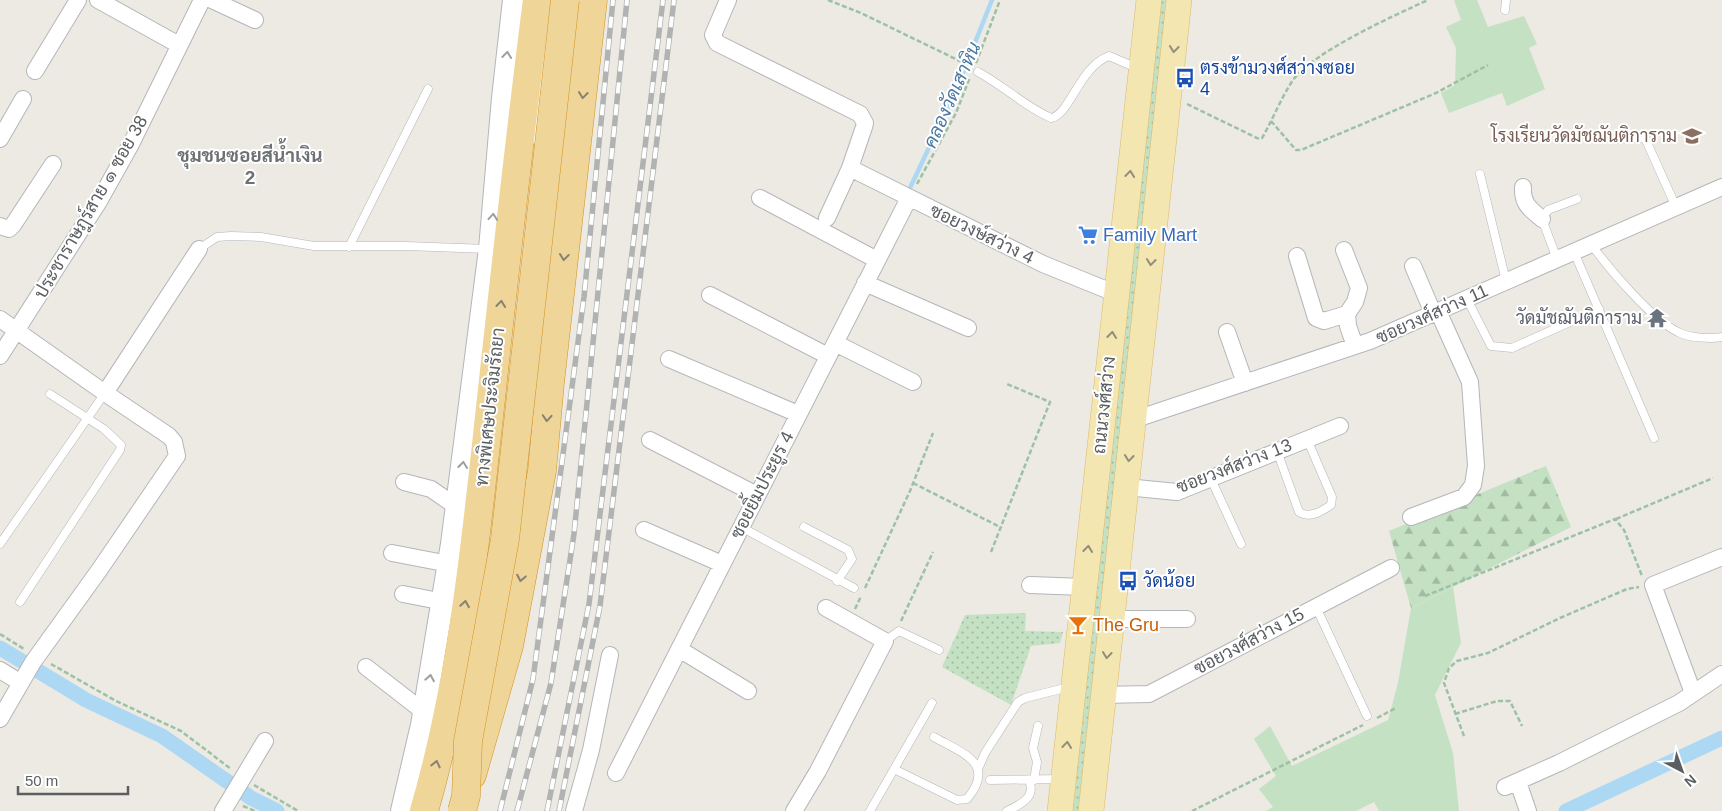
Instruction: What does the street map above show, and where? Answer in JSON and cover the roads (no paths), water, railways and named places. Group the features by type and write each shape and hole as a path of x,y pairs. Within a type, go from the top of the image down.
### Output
{"highway":[{"name":"ทางพิเศษประจิมรัถยา","path":"424,811 448,710 476,530 537,0"},
{"name":"ทางพิเศษประจิมรัถยา","path":"460,806 468,741 505,540 565,0"},
{"path":"460,806 509,646 542,471 550,382 593,0"}],"main road":[{"path":"402,811 424,712 444,602 490,249 502,98 514,0"},
{"path":"460,806 463,777 476,719 499,540 550,0"},
{"name":"ถนนวงศ์สว่าง","path":"1060,811 1149,0"},
{"name":"ถนนวงศ์สว่าง","path":"1091,811 1170,97 1179,0"}],"street":[{"path":"35,71 78,0"},
{"path":"98,0 180,45"},
{"name":"ประชาราษฎร์สาย ๑ ซอย 38","path":"0,356 18,331 98,203 131,144 202,0"},
{"path":"212,0 255,20"},
{"path":"728,0 713,35 717,43 860,114 863,118 864,128 850,168 827,218"},
{"path":"0,139 23,99"},
{"path":"0,226 9,229 13,225 53,164"},
{"name":"ซอยวงษ์สว่าง 4","path":"850,168 1043,264 1117,294"},
{"path":"1523,187 1522,197 1527,207 1542,218"},
{"name":"ซอยวงศ์สว่าง 11","path":"1133,420 1355,346 1722,187"},
{"path":"760,198 877,260"},
{"name":"ซอยยิ้มประยูร 4","path":"616,773 909,198"},
{"path":"105,393 199,249"},
{"path":"1297,256 1316,318 1324,321 1347,314 1356,302 1359,288 1344,250"},
{"path":"1411,517 1464,497 1473,485 1476,466 1470,382 1413,266"},
{"path":"865,283 968,328"},
{"path":"710,295 832,350 913,382"},
{"path":"1347,314 1348,326 1355,346"},
{"path":"0,319 52,357 169,436 174,442 177,456 29,669 0,719"},
{"path":"1227,332 1245,383"},
{"path":"669,359 798,414"},
{"name":"ซอยวงศ์สว่าง 13","path":"1126,487 1178,492 1340,426"},
{"path":"650,440 757,495"},
{"path":"404,482 430,489 457,507"},
{"path":"644,530 722,564"},
{"path":"392,553 449,564"},
{"path":"1693,693 1650,585 1722,557"},
{"name":"ซอยวงศ์สว่าง 15","path":"1103,695 1149,694 1391,568"},
{"path":"1030,584 1084,587"},
{"path":"403,594 444,602"},
{"path":"794,811 818,771 885,641 826,608"},
{"path":"1111,618 1187,620"},
{"path":"679,649 748,691"},
{"path":"574,811 591,750 610,655"},
{"path":"366,667 424,712"},
{"path":"0,670 29,669"},
{"path":"1528,811 1511,784 1636,725 1693,693 1722,674"},
{"path":"226,807 265,740"}],"lane":[{"path":"1505,10 1506,0"},
{"path":"975,69 1002,84 1032,110 1051,118 1061,114 1081,79 1099,60 1109,56 1141,70"},
{"path":"350,247 428,90"},
{"path":"1617,139 1645,138 1676,207"},
{"path":"1480,174 1506,281"},
{"path":"1557,259 1542,218 1548,210 1577,199"},
{"path":"199,249 217,237 231,236 261,237 314,246 406,246 490,249"},
{"path":"1591,244 1612,272 1668,325 1681,334 1713,338 1722,337"},
{"path":"1574,252 1654,438"},
{"path":"1467,299 1491,346 1512,348 1599,309"},
{"path":"0,544 105,393"},
{"path":"20,602 120,450 121,445 118,440 50,394"},
{"path":"1277,451 1299,512 1303,515 1312,515 1331,505 1332,497 1307,439"},
{"path":"1211,479 1241,544"},
{"path":"741,527 837,581 854,588"},
{"path":"804,527 848,550 852,559 837,581"},
{"path":"1315,606 1367,716"},
{"path":"885,641 899,631 939,650"},
{"path":"894,769 957,800 967,799 977,787 979,767 985,753 1018,702 1025,698 1074,686"},
{"path":"870,811 932,702"},
{"path":"1007,811 1017,806 1030,794 1032,788 1031,780 1038,762 1033,748 1038,726"},
{"path":"934,737 974,760 979,767"},
{"path":"990,780 1063,779"}],"waterway":[{"name":"คลองวัดเสาหิน","path":"910,188 957,88 992,0"},
{"path":"0,648 86,700 162,736 251,798 277,811"},
{"path":"1566,811 1722,738"}],"railway":[{"path":"500,811 533,679 584,297 613,0"},
{"path":"517,811 551,683 574,534 627,0"},
{"path":"547,811 589,604 663,0"},
{"path":"559,811 600,606 674,0"}],"place":[{"name":"ตรงข้ามวงศ์สว่างซอย 4","path":"1185,78"},
{"name":"โรงเรียนวัดมัชฌันติการาม","path":"1692,136"},
{"name":"Family Mart","path":"1088,235"},
{"name":"วัดมัชฌันติการาม","path":"1657,318"},
{"name":"วัดน้อย","path":"1128,581"},
{"name":"The Gru","path":"1078,625"}],"district":[{"name":"ชุมชนซอยสีน้ำเงิน 2","path":"250,166"}]}
